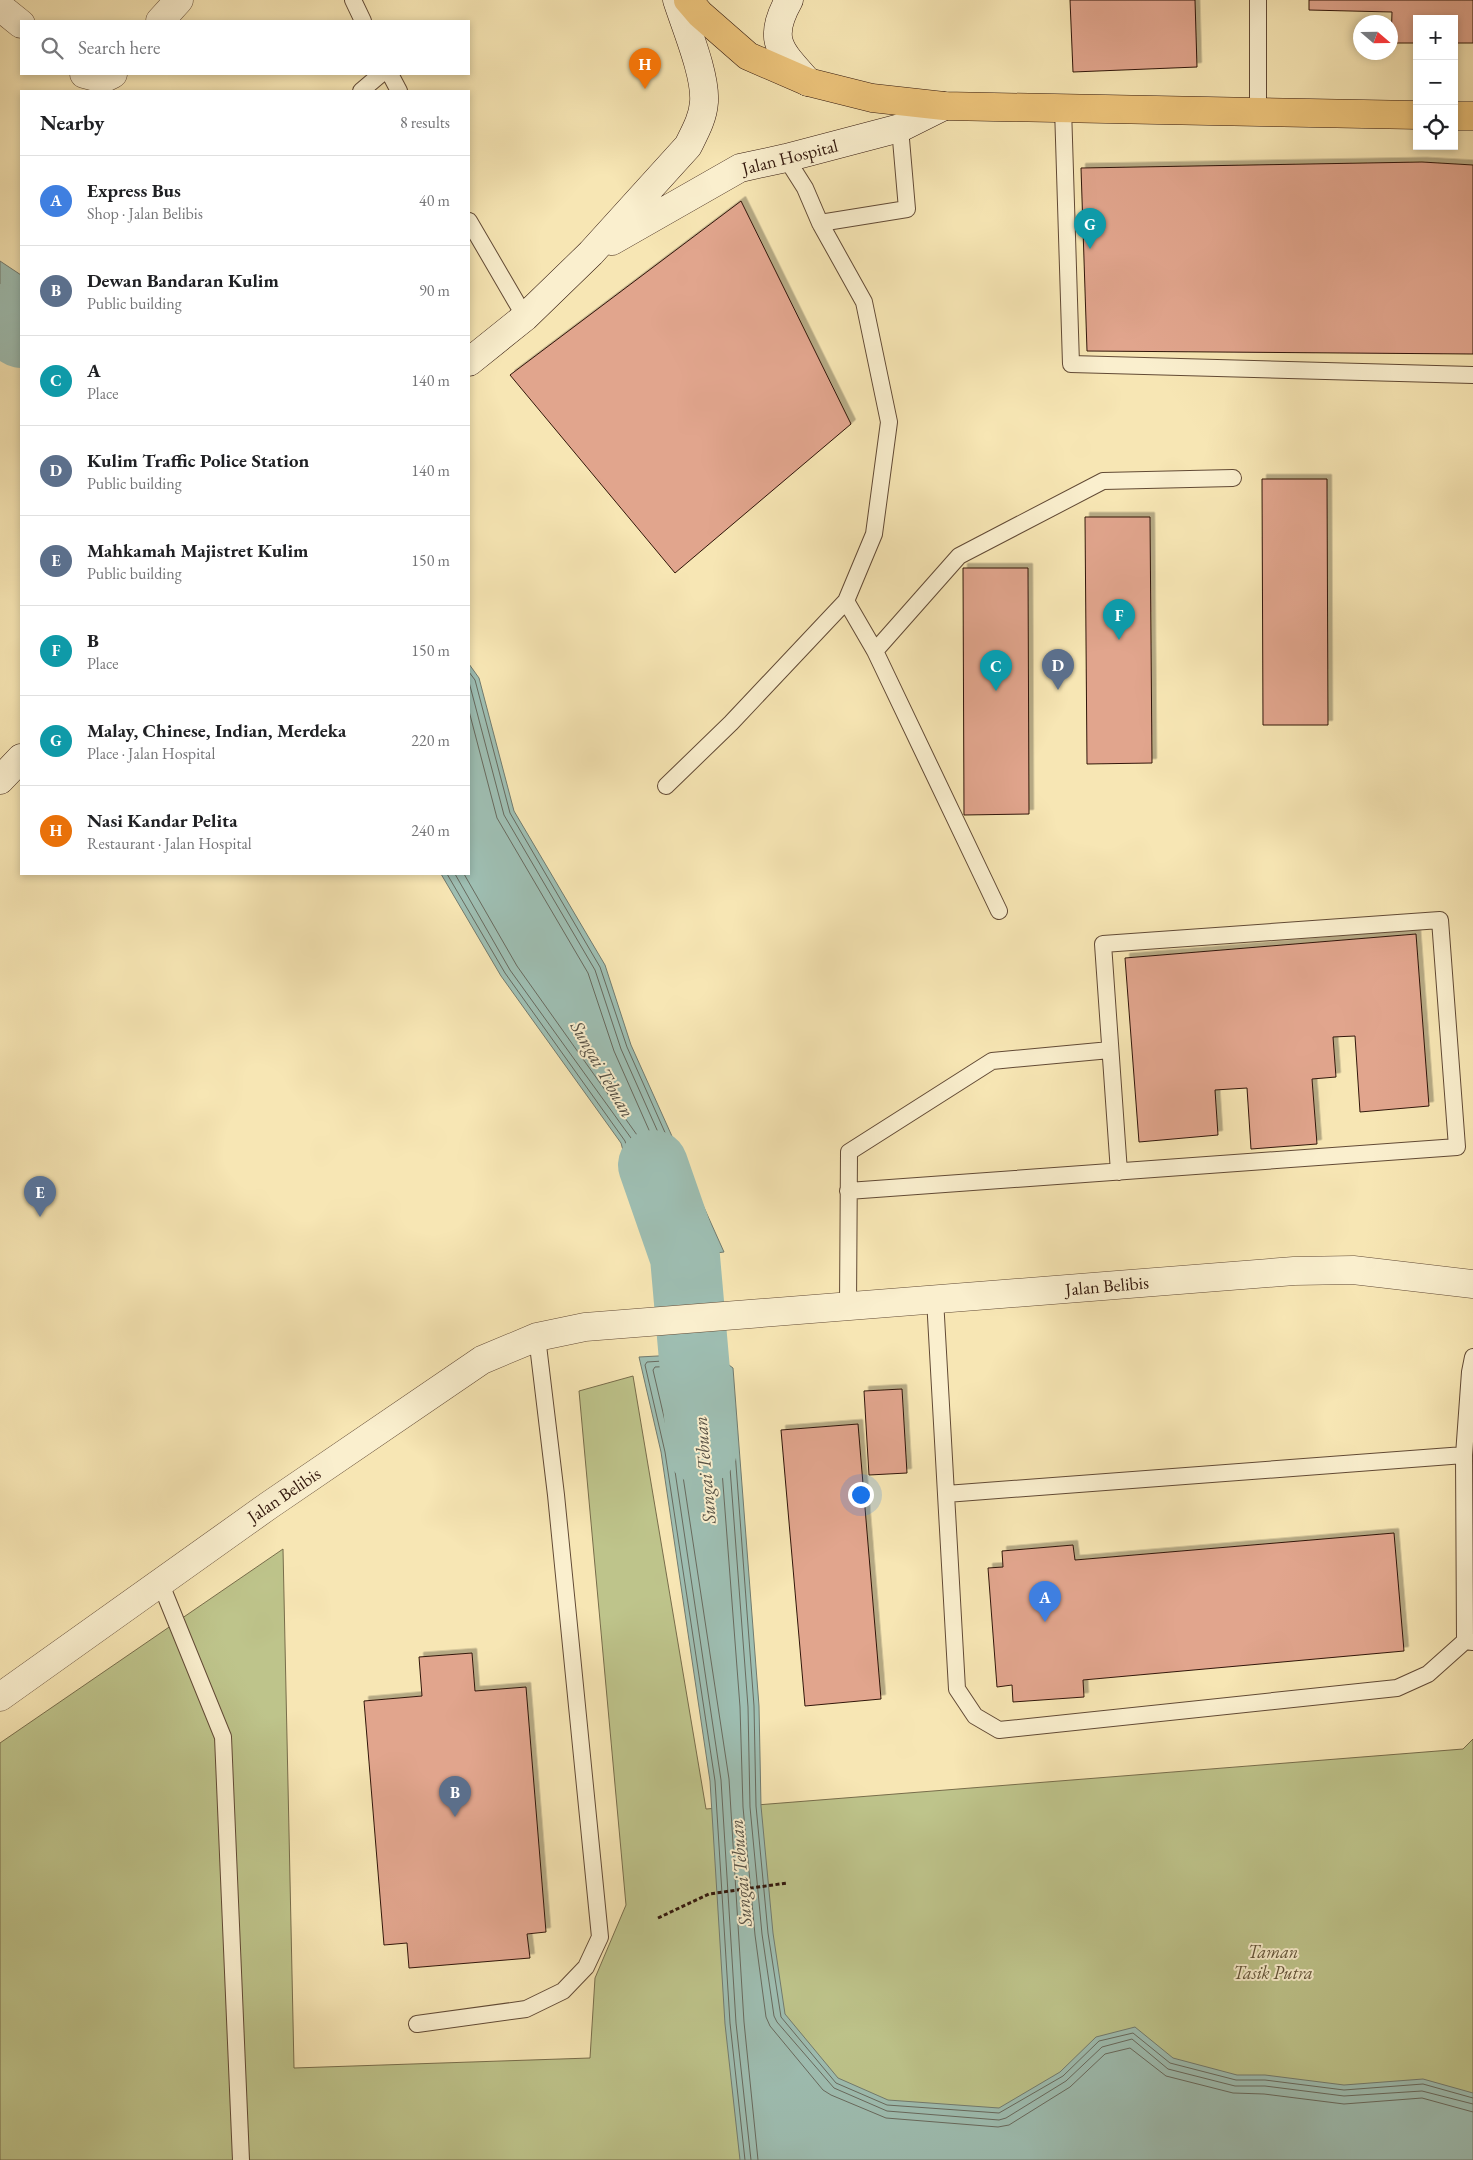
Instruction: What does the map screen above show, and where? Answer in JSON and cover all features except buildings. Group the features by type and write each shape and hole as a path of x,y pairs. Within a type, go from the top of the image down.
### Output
{"main road":[{"path":"688,0 700,14 748,56 808,82 872,98 944,106 1413,115"},
{"path":"1458,116 1473,116"}],"street":[{"path":"161,20 178,0"},
{"name":"Jalan Hospital","path":"470,361 525,317 591,253 688,146 698,126 704,102 702,76 677,0"},
{"path":"789,0 778,25 777,39 780,50 808,82"},
{"path":"0,7 20,23"},
{"name":"Jalan Hospital","path":"591,253 740,168 900,128 944,106"},
{"path":"0,780 20,759"},
{"name":"Jalan Belibis","path":"0,1697 268,1506 482,1360 537,1337 585,1326 1294,1271 1353,1270 1473,1284"}],"lane":[{"path":"353,0 363,20"},
{"path":"1258,0 1258,112"},
{"path":"362,90 380,75"},
{"path":"391,75 398,90"},
{"path":"1063,108 1071,364 1473,375"},
{"path":"820,223 907,209 900,128"},
{"path":"666,786 731,723 846,601 874,534 889,422 864,302 820,223 805,188 786,158"},
{"path":"470,223 525,317"},
{"path":"875,651 958,556 1103,481 1233,478"},
{"path":"846,601 875,651 999,911"},
{"path":"848,1191 1119,1172 1457,1147 1440,920 1103,944 1119,1172"},
{"path":"848,1306 848,1152 992,1061 1110,1050"},
{"path":"935,1299 957,1688 974,1716 999,1730 1397,1688 1428,1674 1469,1642 1464,1454 1470,1372 1473,1357"},
{"path":"417,2024 526,2009 563,1990 586,1967 600,1937 556,1495 537,1337"},
{"path":"946,1494 1464,1454"},
{"path":"160,1582 223,1737 241,2160"}],"path":[{"path":"658,1918 708,1894 787,1884"}],"green space":[{"name":"Taman Tasik Putra","path":"633,1376 706,1809 1463,1749 1473,1739 1473,2160 0,2160 0,1743 283,1549 294,2068 590,2058 595,1978 626,1905 579,1391"}],"water":[{"path":"0,261 20,274 20,323 0,308"},
{"path":"470,665 479,678 514,811 605,965 631,1045 724,1252 653,1261 621,1143 501,976 442,875 470,875"},
{"path":"713,1353 733,1368 759,1706 761,1806 773,1933 785,2014 838,2078 888,2100 999,2108 1060,2072 1096,2037 1135,2027 1173,2058 1237,2075 1265,2075 1344,2085 1423,2079 1473,2093 1473,2160 740,2160 725,2024 710,1781 661,1452 639,1357"}],"waterway":[{"name":"Sungai Tebuan","path":"0,319 20,332"},
{"name":"Sungai Tebuan","path":"653,1165 685,1257 702,1450"}],"place":[{"name":"Nasi Kandar Pelita","path":"645,89"},
{"name":"Malay, Chinese, Indian, Merdeka","path":"1090,249"},
{"name":"B","path":"1119,640"},
{"name":"Kulim Traffic Police Station","path":"1058,690"},
{"name":"A","path":"996,691"},
{"name":"Mahkamah Majistret Kulim","path":"40,1217"},
{"name":"Express Bus","path":"1045,1622"},
{"name":"Dewan Bandaran Kulim","path":"455,1817"}]}
